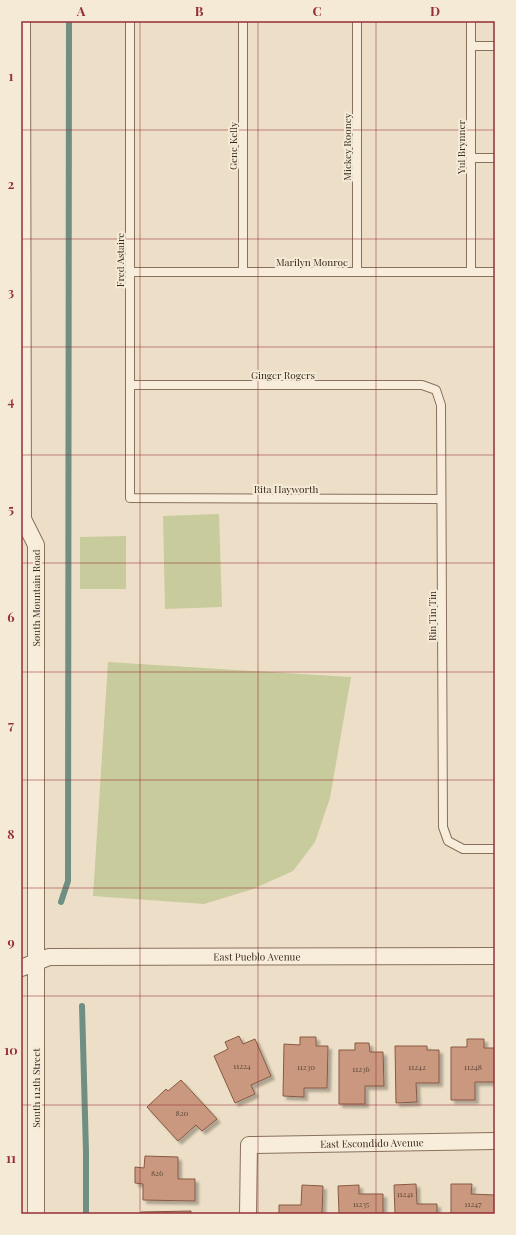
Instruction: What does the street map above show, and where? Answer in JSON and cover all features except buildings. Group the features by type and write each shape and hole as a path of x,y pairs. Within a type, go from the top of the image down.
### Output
{"street":[{"name":"South Mountain Road","path":"22,21 23,518 36,545 36,962"},
{"name":"East Pueblo Avenue","path":"21,968 49,957 495,956"},
{"name":"South 112th Street","path":"36,962 36,1214"},
{"name":"East Escondido Avenue","path":"248,1214 249,1145 495,1141"}],"lane":[{"name":"Fred Astaire","path":"130,21 130,498"},
{"name":"Gene Kelly","path":"243,21 243,272"},
{"name":"Mickey Rooney","path":"357,21 357,272"},
{"name":"Yul Brynner","path":"471,21 471,272"},
{"path":"471,46 495,46"},
{"path":"471,158 495,158"},
{"name":"Marilyn Monroe","path":"130,272 495,272"},
{"name":"Ginger Rogers","path":"130,385 422,385 436,390"},
{"name":"Rin Tin Tin","path":"436,390 441,405 443,826 448,841 463,849 495,849"},
{"name":"Rita Hayworth","path":"130,498 441,499"}],"green space":[{"path":"219,514 222,607 165,609 163,516"},
{"path":"126,536 126,589 80,589 80,537"},
{"path":"108,662 351,677 330,798 315,842 293,871 253,889 204,904 93,896"}],"waterway":[{"path":"61,902 68,881 69,21"},
{"path":"82,1006 86,1214"}]}
